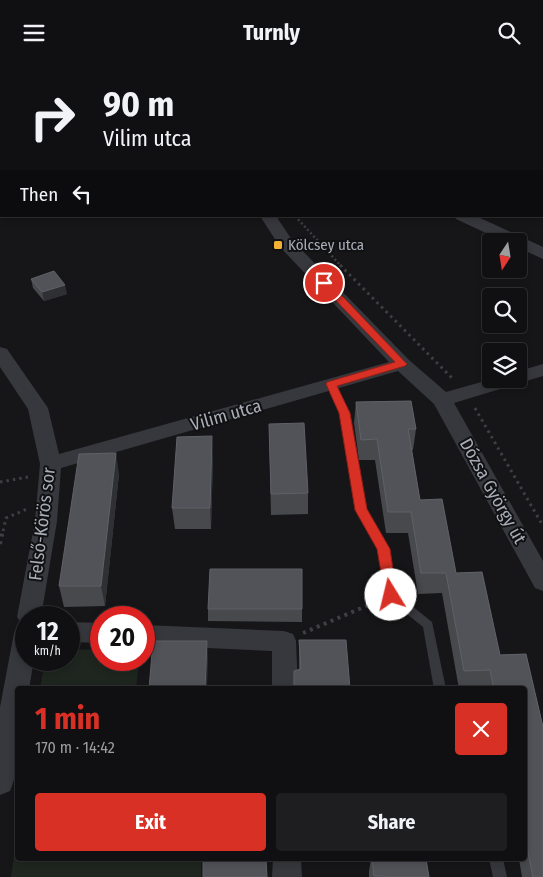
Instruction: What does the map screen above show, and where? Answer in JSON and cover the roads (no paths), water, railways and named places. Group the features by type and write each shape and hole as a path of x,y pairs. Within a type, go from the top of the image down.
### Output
{"street":[{"name":"Dózsa György út","path":"269,217 286,243 402,364 442,400 543,582"},
{"path":"464,217 499,233"},
{"path":"528,246 543,253"},
{"name":"Felső-Körös sor","path":"0,353 38,408 51,469 46,521 31,606"},
{"name":"Vilim utca","path":"51,469 402,364"},
{"path":"527,375 543,370"},
{"path":"442,400 483,388"},
{"path":"155,635 284,641 284,686"},
{"path":"17,686 19,671"},
{"path":"0,782 15,696"},
{"path":"287,861 287,877"}],"lane":[{"path":"331,384 344,413 361,510 384,549 391,595 428,625 439,686"},
{"path":"496,861 500,877"}],"place":[{"name":"Kölcsey utca","path":"278,245"}]}
